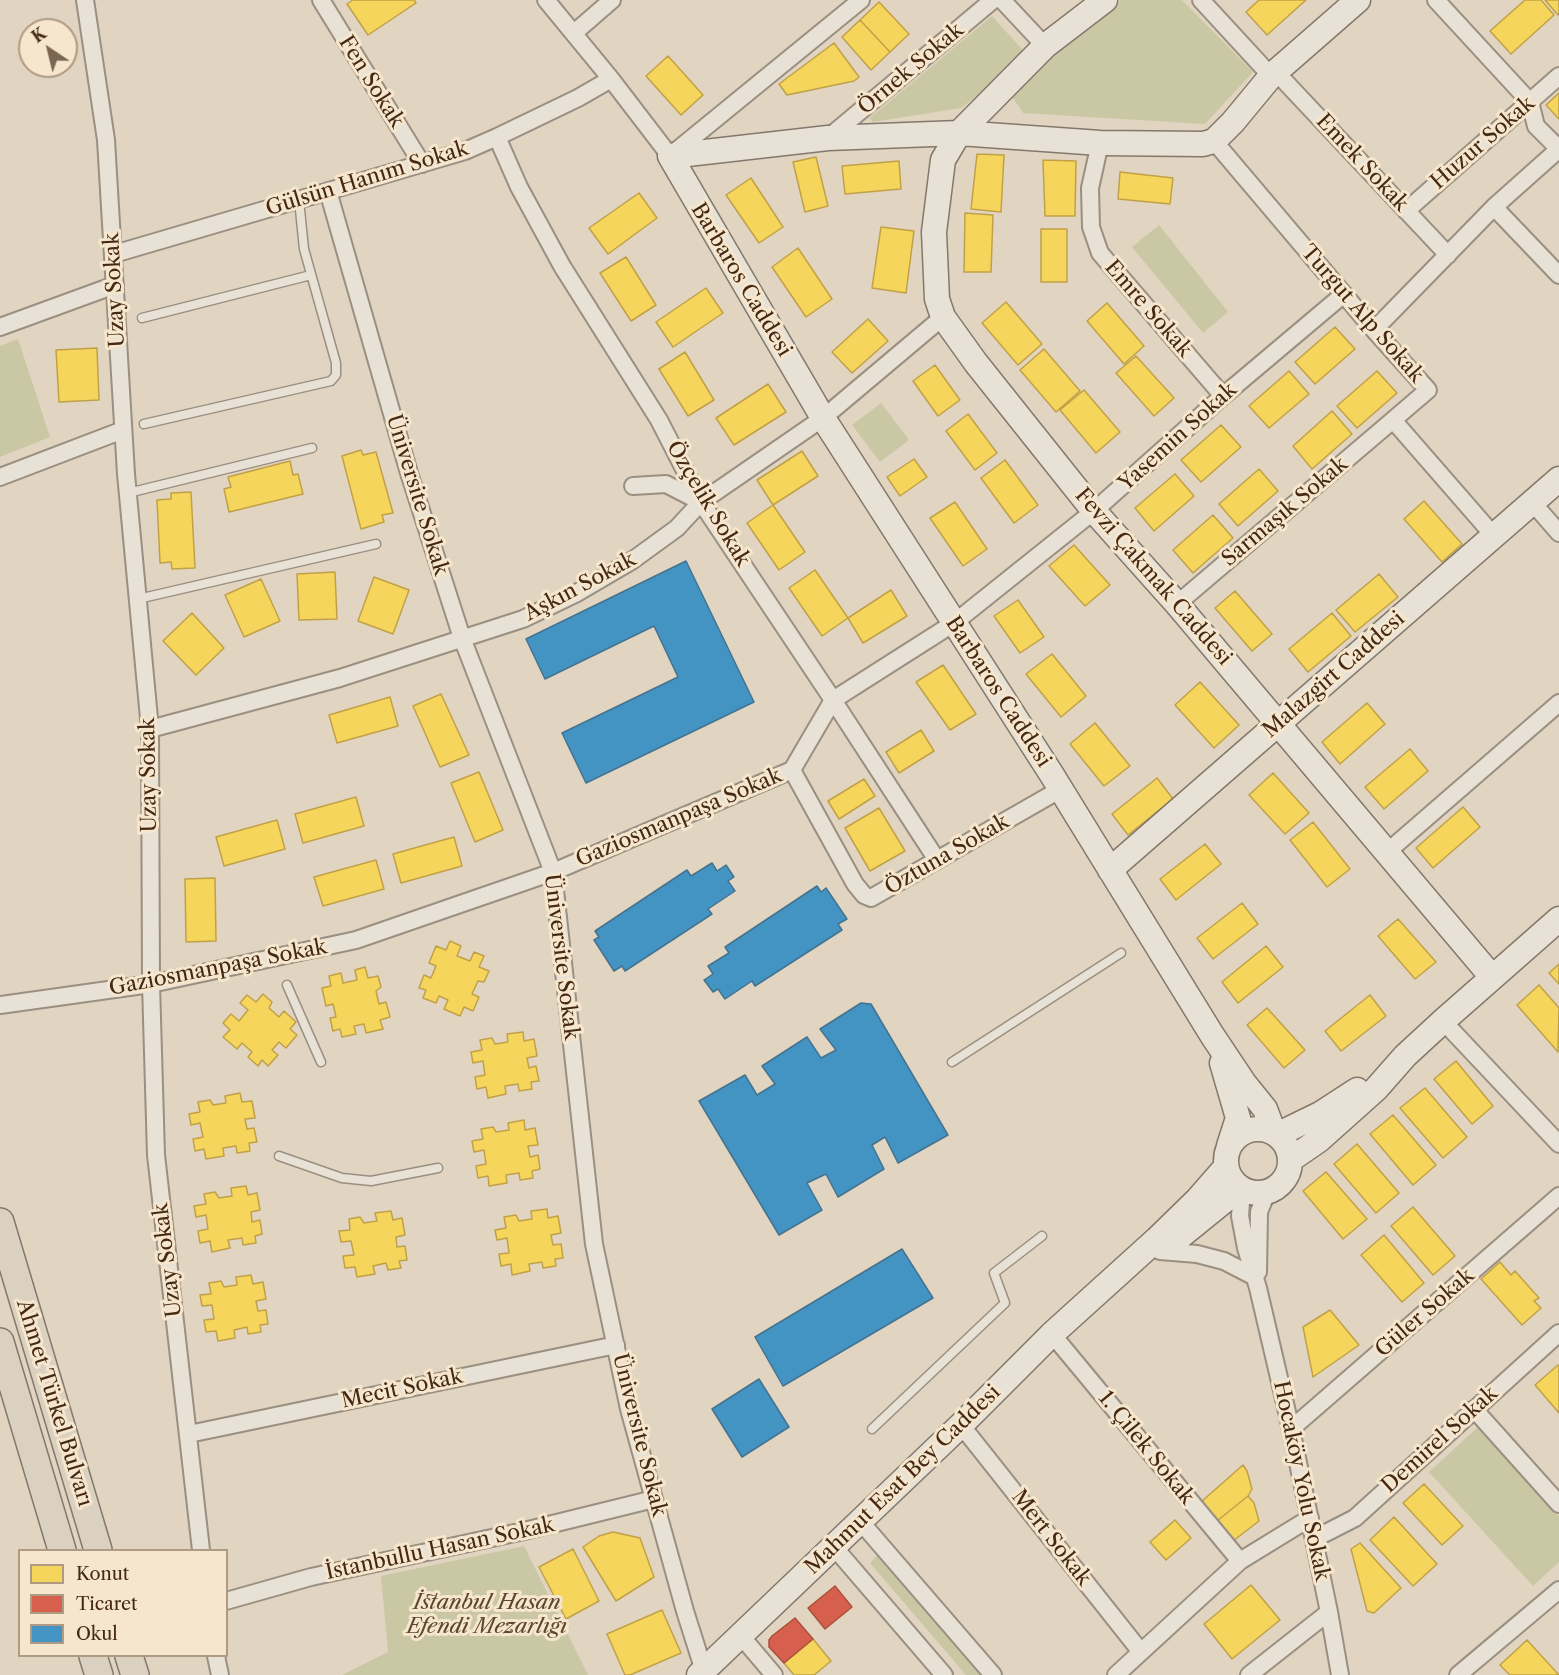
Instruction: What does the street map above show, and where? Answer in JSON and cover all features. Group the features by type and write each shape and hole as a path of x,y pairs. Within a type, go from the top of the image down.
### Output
{"main road":[{"name":"Fevzi Çakmak Caddesi","path":"1105,0 1045,46 959,132 943,160 934,232 937,299 943,317 976,363 1094,511 1177,604 1492,977"},
{"path":"670,156 828,138 959,132 1100,143 1203,144 1214,141 1273,74 1358,0"},
{"name":"Barbaros Caddesi","path":"670,156 823,418 1061,789 1212,1035"},
{"name":"Malazgirt Caddesi","path":"1110,870 1559,479"},
{"path":"1290,1160 1319,1140 1376,1089 1405,1056 1559,919"},
{"path":"1212,1035 1244,1083 1265,1109 1276,1134"},
{"path":"1106,1285 1181,1215 1227,1156 1235,1137 1244,1131 1265,1129 1283,1140 1288,1149 1289,1171 1277,1187 1259,1193 1250,1193 1241,1188 1234,1184 1229,1176 1227,1156 1238,1118 1212,1035"},
{"path":"1276,1134 1320,1114 1405,1056"},
{"path":"1106,1285 1175,1241 1241,1188"},
{"name":"Ahmet Türkel Bulvarı","path":"0,1222 97,1549"},
{"name":"Mahmut Esat Bey Caddesi","path":"702,1673 961,1425 1052,1334 1106,1285"},
{"name":"Ahmet Türkel Bulvarı","path":"0,1342 61,1549"},
{"path":"93,1657 99,1675"},
{"path":"129,1657 135,1675"}],"street":[{"name":"Uzay Sokak","path":"85,0 106,140 123,430 150,729 151,984 156,1155 201,1549"},
{"name":"Fen Sokak","path":"321,0 422,164"},
{"path":"546,0 670,156 861,0"},
{"path":"574,33 612,0"},
{"name":"Örnek Sokak","path":"828,138 993,0"},
{"path":"1002,0 1045,46"},
{"name":"Emek Sokak","path":"1201,0 1448,255"},
{"path":"1374,330 1494,207 1559,149 1536,126 1530,102 1436,0"},
{"name":"Huzur Sokak","path":"1407,211 1559,75"},
{"name":"Gülsün Hanım Sokak","path":"114,254 465,151 578,98 610,79"},
{"name":"Özçelik Sokak","path":"498,137 519,187 562,266 659,420 701,502 937,860"},
{"name":"Turgut Alp Sokak","path":"1214,141 1374,330 1428,390 1393,420"},
{"name":"Emre Sokak","path":"1100,143 1090,188 1091,227 1100,253 1223,396"},
{"name":"Üniversite Sokak","path":"328,191 409,473 462,638 553,872 594,1244 629,1409 702,1673"},
{"path":"1494,207 1559,275"},
{"path":"0,327 115,285"},
{"name":"Yasemin Sokak","path":"954,623 1094,511 1223,396 1344,294"},
{"name":"Aşkın Sokak","path":"150,729 340,678 523,619 575,594 642,554 677,528 701,502 823,418 943,317"},
{"path":"1393,420 1494,536"},
{"name":"Sarmaşık Sokak","path":"1177,604 1393,420"},
{"path":"0,477 123,430"},
{"path":"633,486 666,484 701,502"},
{"path":"1532,502 1559,533"},
{"name":"Gaziosmanpaşa Sokak","path":"0,1005 151,984 356,940 553,872 792,770 833,700 954,623"},
{"path":"1386,852 1559,703"},
{"name":"Öztuna Sokak","path":"792,770 855,884 864,896 871,898 1061,789"},
{"path":"1443,1021 1559,1144"},
{"path":"1241,1188 1240,1216 1256,1282"},
{"path":"1256,1282 1259,1212 1267,1192"},
{"name":"Güler Sokak","path":"1291,1429 1559,1196"},
{"path":"1160,1251 1197,1254 1224,1261 1256,1282"},
{"name":"Hocaköy Yolu Sokak","path":"1256,1282 1291,1429 1340,1675"},
{"name":"Demirel Sokak","path":"1314,1539 1355,1518 1559,1333"},
{"name":"1. Çilek Sokak","path":"1052,1334 1240,1562"},
{"name":"Mecit Sokak","path":"189,1434 616,1344"},
{"path":"1474,1409 1559,1504"},
{"name":"Mert Sokak","path":"961,1425 1141,1652"},
{"name":"İstanbullu Hasan Sokak","path":"228,1600 311,1577 524,1531 654,1499"},
{"path":"1116,1675 1240,1562 1310,1518"},
{"path":"860,1521 993,1675"},
{"path":"834,1547 944,1675"},
{"path":"1458,1675 1559,1590"},
{"path":"1249,1675 1329,1612"},
{"path":"741,1636 774,1675"},
{"path":"216,1657 220,1675"}],"lane":[{"path":"144,424 331,381 336,375 337,367 302,238 299,200"},
{"path":"142,318 311,275"},
{"path":"128,493 312,448"},
{"path":"138,599 376,544"},
{"path":"952,1062 1121,953"},
{"path":"287,985 321,1062"},
{"path":"279,1156 342,1178 371,1180 438,1168"},
{"path":"872,1430 1005,1303 994,1273 1042,1236"}],"green space":[{"path":"1121,0 1182,0 1253,72 1205,124 1023,113 1010,93"},
{"path":"992,16 1028,56 961,108 873,122 870,118"},
{"path":"1159,225 1228,312 1203,333 1132,247"},
{"path":"18,339 50,437 0,457 0,346"},
{"path":"881,403 909,440 880,462 852,425"},
{"path":"1478,1427 1559,1516 1559,1562 1533,1586 1429,1472"},
{"name":"İstanbul Hasan Efendi Mezarlığı","path":"524,1546 588,1675 342,1675 388,1652 381,1576"},
{"path":"878,1555 981,1675 966,1675 870,1563"}],"building: Konut":[{"path":"353,0 414,0 416,3 368,35 347,4"},
{"path":"1259,0 1306,0 1267,35 1246,12"},
{"path":"1525,0 1541,0 1554,15 1511,54 1490,31"},
{"path":"1545,0 1559,0 1558,15"},
{"path":"879,2 909,34 890,52 860,20"},
{"path":"860,20 890,52 871,70 842,37"},
{"path":"834,43 859,77 854,81 787,95 779,84"},
{"path":"668,56 703,95 681,115 646,76"},
{"path":"1559,93 1559,119 1546,105"},
{"path":"977,154 1004,155 1001,212 971,209"},
{"path":"816,157 828,206 805,212 793,162"},
{"path":"1043,160 1076,161 1075,216 1045,216"},
{"path":"899,161 901,189 845,194 842,166"},
{"path":"1120,172 1173,178 1170,204 1118,199"},
{"path":"751,178 783,227 759,243 726,195"},
{"path":"639,193 657,218 608,254 589,228"},
{"path":"965,213 993,215 991,272 964,272"},
{"path":"881,227 914,231 906,293 872,288"},
{"path":"1041,229 1067,229 1067,282 1041,282"},
{"path":"798,248 832,299 806,317 772,267"},
{"path":"626,257 656,305 631,321 600,273"},
{"path":"706,288 723,313 673,347 656,322"},
{"path":"1006,302 1042,344 1018,365 982,323"},
{"path":"1107,303 1144,346 1124,364 1087,321"},
{"path":"868,319 888,341 852,373 832,352"},
{"path":"1335,327 1355,349 1315,384 1295,362"},
{"path":"97,348 99,400 59,402 56,350"},
{"path":"1044,349 1080,391 1056,412 1020,370"},
{"path":"685,352 714,400 688,416 659,369"},
{"path":"1136,356 1174,398 1154,416 1116,373"},
{"path":"935,365 960,400 938,416 913,381"},
{"path":"1289,371 1309,394 1269,428 1249,406"},
{"path":"1377,371 1397,393 1357,428 1337,406"},
{"path":"768,384 786,412 734,445 716,418"},
{"path":"1084,390 1120,432 1096,453 1060,410"},
{"path":"1332,411 1352,434 1312,469 1293,446"},
{"path":"968,414 997,453 975,470 946,431"},
{"path":"1221,425 1241,447 1201,482 1181,460"},
{"path":"361,450 363,455 376,452 393,513 382,515 384,522 361,529 342,456"},
{"path":"802,451 818,476 773,505 757,480"},
{"path":"914,459 927,477 900,496 887,477"},
{"path":"1005,460 1038,505 1014,523 981,478"},
{"path":"290,461 293,475 298,474 303,494 229,512 224,489 231,487 228,477"},
{"path":"1259,469 1278,491 1238,526 1219,504"},
{"path":"1175,474 1194,496 1154,531 1135,508"},
{"path":"191,492 195,568 172,569 171,562 160,563 157,500 171,499 171,493"},
{"path":"1424,501 1462,544 1442,562 1404,519"},
{"path":"955,502 987,549 963,566 930,518"},
{"path":"773,505 805,552 779,570 747,523"},
{"path":"1213,515 1233,538 1193,573 1173,550"},
{"path":"1074,545 1110,585 1085,606 1049,566"},
{"path":"815,570 848,618 822,636 789,588"},
{"path":"335,572 337,619 299,620 297,574"},
{"path":"1379,574 1398,597 1355,632 1336,610"},
{"path":"374,577 409,590 393,634 358,621"},
{"path":"261,579 280,621 244,637 225,595"},
{"path":"891,590 907,616 863,643 848,618"},
{"path":"1235,591 1272,634 1252,651 1215,608"},
{"path":"1018,600 1044,637 1020,653 994,616"},
{"path":"192,613 224,648 196,675 163,641"},
{"path":"1332,613 1351,636 1308,672 1289,649"},
{"path":"1052,654 1086,696 1061,717 1026,674"},
{"path":"943,665 976,714 950,730 916,682"},
{"path":"1200,682 1239,725 1214,748 1175,705"},
{"path":"441,694 469,755 440,767 413,706"},
{"path":"390,697 398,726 337,743 329,715"},
{"path":"1367,703 1385,724 1340,764 1322,742"},
{"path":"1095,723 1130,766 1104,786 1070,744"},
{"path":"921,730 934,751 899,773 886,752"},
{"path":"1410,749 1428,771 1384,809 1365,787"},
{"path":"479,772 503,830 475,842 451,783"},
{"path":"1273,773 1309,813 1285,834 1249,795"},
{"path":"1157,778 1173,799 1128,835 1112,814"},
{"path":"864,779 875,796 839,819 828,801"},
{"path":"356,797 364,826 303,843 295,814"},
{"path":"1463,807 1480,827 1433,868 1416,848"},
{"path":"879,808 905,851 870,871 845,828"},
{"path":"277,820 285,849 224,866 216,837"},
{"path":"1313,822 1350,869 1327,887 1290,840"},
{"path":"454,837 462,866 401,883 393,854"},
{"path":"1205,844 1221,864 1176,900 1160,879"},
{"path":"376,860 384,889 323,906 314,877"},
{"path":"215,878 216,941 186,942 185,879"},
{"path":"1242,903 1258,924 1213,959 1197,938"},
{"path":"1398,919 1436,962 1415,979 1378,936"},
{"path":"450,941 461,946 457,956 470,961 474,952 484,956 479,967 489,971 484,982 478,981 472,994 479,997 473,1011 464,1007 460,1016 444,1009 448,1000 439,996 436,1003 423,998 426,990 419,988 424,975 431,978 436,966 429,963 436,946 446,950"},
{"path":"1266,946 1283,967 1238,1003 1222,982"},
{"path":"1559,964 1559,984 1549,973"},
{"path":"365,967 368,978 378,976 381,987 376,991 379,1004 386,1002 390,1017 380,1020 383,1029 366,1033 364,1024 354,1026 356,1034 342,1037 340,1029 333,1031 330,1018 336,1017 333,1004 326,1006 322,988 331,986 329,976 341,973 343,983 357,980 355,970"},
{"path":"1539,985 1559,1008 1558,1052 1517,1005"},
{"path":"263,994 272,1002 269,1008 279,1017 284,1011 296,1022 290,1029 297,1035 286,1048 279,1042 272,1050 278,1055 268,1066 262,1060 258,1066 248,1057 252,1052 242,1043 237,1049 223,1037 230,1030 223,1023 231,1014 239,1021 248,1010 240,1003 247,995 256,1002"},
{"path":"1370,995 1386,1016 1341,1051 1325,1031"},
{"path":"1267,1008 1305,1050 1284,1068 1247,1025"},
{"path":"523,1032 524,1041 534,1039 537,1056 527,1058 529,1068 536,1066 539,1081 531,1082 532,1089 519,1091 518,1084 505,1086 506,1094 488,1098 486,1087 477,1089 475,1077 485,1075 483,1061 473,1063 471,1052 482,1050 480,1040 492,1038 495,1044 508,1042 507,1034"},
{"path":"1456,1061 1493,1106 1472,1124 1434,1079"},
{"path":"1425,1088 1467,1137 1443,1158 1400,1108"},
{"path":"240,1093 242,1102 252,1101 255,1118 245,1119 247,1129 254,1128 257,1142 249,1143 250,1151 237,1153 236,1146 223,1148 224,1156 206,1159 204,1149 195,1151 193,1139 203,1137 200,1123 191,1125 189,1114 200,1112 198,1102 210,1100 213,1105 226,1103 225,1096"},
{"path":"1393,1115 1436,1165 1413,1185 1370,1134"},
{"path":"524,1120 525,1130 535,1128 538,1145 528,1146 530,1157 538,1155 540,1169 532,1171 533,1178 520,1180 519,1173 506,1175 507,1183 489,1186 488,1176 478,1178 476,1166 486,1164 484,1150 474,1152 472,1141 483,1139 481,1129 493,1127 496,1132 509,1130 508,1123"},
{"path":"1357,1144 1399,1193 1376,1213 1334,1164"},
{"path":"1326,1172 1367,1219 1343,1239 1303,1191"},
{"path":"246,1186 248,1195 257,1193 260,1210 251,1212 252,1222 260,1220 262,1234 255,1236 256,1243 243,1245 242,1238 228,1240 230,1248 212,1252 210,1241 200,1243 198,1231 208,1229 206,1215 196,1217 194,1206 206,1204 204,1194 215,1192 219,1198 232,1196 231,1188"},
{"path":"1413,1207 1455,1256 1433,1275 1391,1226"},
{"path":"547,1209 548,1218 558,1216 561,1233 551,1235 553,1245 561,1244 563,1258 555,1259 556,1266 543,1268 542,1262 529,1264 530,1271 512,1275 511,1264 501,1266 499,1254 509,1253 507,1238 497,1240 495,1230 506,1228 504,1217 516,1215 519,1221 532,1219 531,1211"},
{"path":"391,1211 393,1220 402,1218 405,1235 396,1237 397,1247 405,1246 407,1260 399,1261 401,1268 388,1270 386,1263 373,1266 375,1274 357,1277 355,1267 345,1268 343,1256 354,1255 351,1241 341,1242 339,1231 350,1230 349,1219 360,1217 364,1223 377,1221 375,1213"},
{"path":"1384,1235 1424,1283 1402,1302 1361,1255"},
{"path":"1500,1262 1511,1275 1515,1271 1539,1298 1534,1301 1541,1308 1522,1325 1481,1279"},
{"path":"251,1275 253,1284 263,1282 266,1299 256,1301 258,1311 266,1310 268,1324 260,1325 261,1332 248,1334 247,1327 234,1330 235,1338 218,1341 216,1331 206,1332 204,1320 214,1319 212,1305 202,1306 200,1295 211,1294 209,1283 221,1281 224,1287 237,1285 236,1277"},
{"path":"1330,1310 1359,1345 1313,1377 1303,1327"},
{"path":"1559,1366 1559,1413 1535,1385"},
{"path":"1243,1465 1252,1489 1248,1496 1217,1521 1201,1502"},
{"path":"1424,1484 1463,1526 1442,1545 1403,1503"},
{"path":"1248,1496 1254,1503 1259,1521 1233,1541 1217,1521"},
{"path":"1394,1517 1437,1564 1413,1586 1370,1540"},
{"path":"1175,1520 1191,1538 1166,1560 1150,1542"},
{"path":"613,1532 640,1538 654,1577 616,1601 583,1547 599,1536"},
{"path":"1360,1543 1401,1588 1374,1613 1367,1611 1351,1549"},
{"path":"573,1549 599,1601 566,1619 539,1567"},
{"path":"1251,1585 1280,1620 1232,1659 1204,1624"},
{"path":"662,1610 681,1653 630,1675 625,1675 607,1634"},
{"path":"813,1639 831,1661 814,1675 794,1675 784,1663"},
{"path":"1527,1640 1559,1675 1510,1675 1500,1665"}],"building: Ticaret":[{"path":"835,1586 852,1607 825,1629 808,1608"},
{"path":"795,1618 813,1639 784,1663 769,1647 769,1640"}],"building: Okul":[{"path":"686,561 754,702 586,783 562,733 678,677 654,626 545,679 526,639"},
{"path":"712,863 717,871 726,865 734,877 728,881 735,891 708,909 712,914 625,971 622,966 614,971 594,940 599,937 595,931 687,870 691,876"},
{"path":"817,886 821,892 826,888 847,919 838,924 842,930 755,986 752,981 725,999 718,989 713,992 704,980 713,974 708,966 729,953 725,947"},
{"path":"861,1003 871,1004 948,1135 898,1163 885,1137 872,1145 884,1169 838,1197 826,1174 807,1183 822,1210 779,1235 699,1101 745,1075 757,1095 775,1084 762,1066 807,1037 821,1058 836,1050 820,1029"},
{"path":"902,1249 933,1298 783,1386 755,1337"},
{"path":"759,1379 789,1427 742,1457 712,1409"}]}
